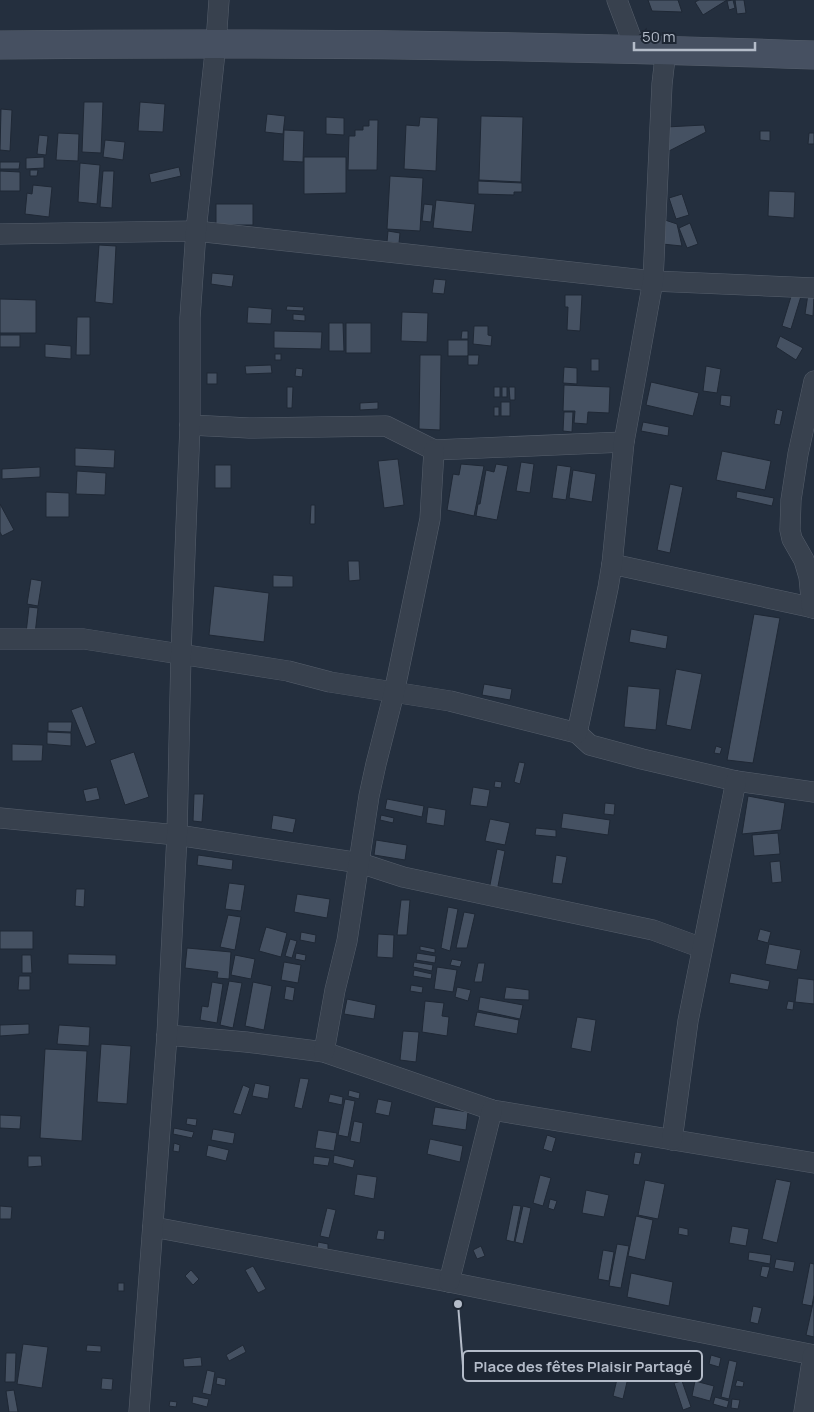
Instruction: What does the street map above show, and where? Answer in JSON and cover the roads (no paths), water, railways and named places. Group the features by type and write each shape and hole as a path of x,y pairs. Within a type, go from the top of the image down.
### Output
{"street":[{"path":"139,1412 167,1035 177,835 181,654 190,425 190,318 196,231 219,0"},
{"path":"617,0 635,48"},
{"path":"0,45 216,43 635,48 814,55"},
{"path":"577,733 584,707 612,564 624,442 653,281 662,84 666,49"},
{"path":"0,234 196,231 653,281 814,288"},
{"path":"612,564 813,608 809,577 804,560 792,539 790,530 791,500 798,454 814,381"},
{"path":"190,425 249,428 386,426 434,450 624,442"},
{"path":"324,1052 335,990 347,942 366,810 394,693 430,520 434,450"},
{"path":"0,638 84,638 288,671 330,682 450,701 577,733 590,745 736,781 814,792"},
{"path":"672,1140 688,1021 736,781"},
{"path":"0,818 177,835 360,862 403,877 653,930 702,948"},
{"path":"167,1035 246,1042 324,1052 492,1110 814,1163"},
{"path":"449,1282 492,1110"},
{"path":"153,1227 449,1282 814,1355 804,1412"}],"place":[{"name":"Place des fêtes Plaisir Partagé","path":"458,1304"}]}
